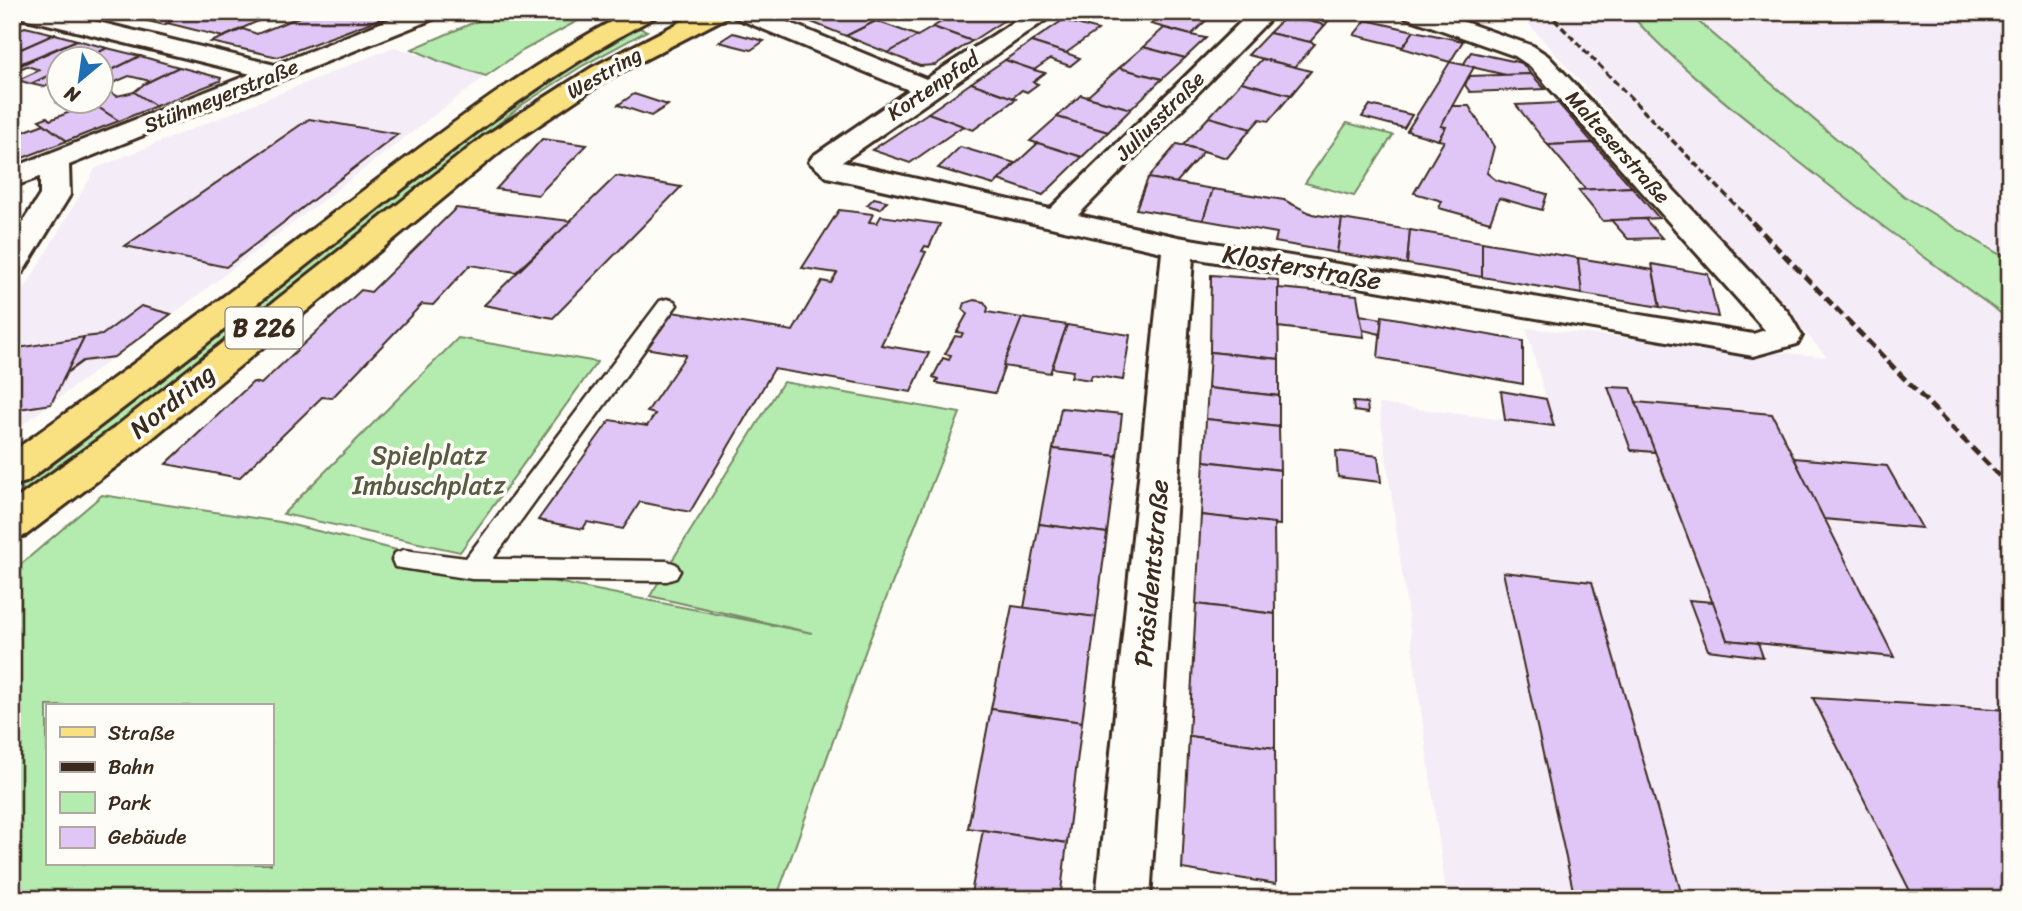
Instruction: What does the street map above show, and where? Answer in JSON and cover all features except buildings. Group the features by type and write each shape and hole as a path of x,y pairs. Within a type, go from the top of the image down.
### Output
{"main road":[{"name":"Westring","path":"459,131 564,57 647,12"},
{"name":"Westring","path":"493,143 600,73 719,12"},
{"name":"Nordring","path":"12,472 111,400 459,131"},
{"name":"Nordring","path":"12,524 126,439 493,143"}],"street":[{"path":"27,12 278,73"},
{"name":"Stühmeyerstraße","path":"12,178 430,12"},
{"path":"742,12 928,89"},
{"name":"Kortenpfad","path":"823,162 1045,12"},
{"name":"Juliusstraße","path":"1056,220 1265,12"},
{"name":"Malteserstraße","path":"1413,12 1524,51 1539,61 1776,320 1785,336"},
{"path":"12,265 55,195 55,162"},
{"name":"Klosterstraße","path":"823,162 837,171 1178,246 1753,345 1785,336"},
{"name":"Präsidentstraße","path":"1123,899 1178,246"}],"lane":[{"path":"472,569 667,305"},
{"path":"404,560 472,569 667,571"}],"shaded area":[{"path":"1518,12 2010,12 2010,899 1447,899 1379,404 1554,426 1526,328 1827,357"},
{"path":"394,47 486,76 173,314 12,432 12,310 96,168"}],"green space":[{"path":"498,12 594,12 522,51 486,76 412,49"},
{"path":"1628,12 1687,12 1904,196 1997,253 2010,257 2010,320 1857,207 1713,92"},
{"path":"634,26 647,31 582,66 522,105 80,457 30,493 19,487 96,431 506,109 548,79"},
{"path":"1347,123 1393,135 1354,196 1305,183"},
{"name":"Spielplatz Imbuschplatz","path":"458,338 597,362 460,552 283,514"},
{"path":"783,382 960,413 868,644 776,899 12,899 12,572 102,495 280,522 401,551 812,633 650,596"}],"railway":[{"path":"1547,12 1754,224"},
{"path":"1752,222 2010,487"}]}
